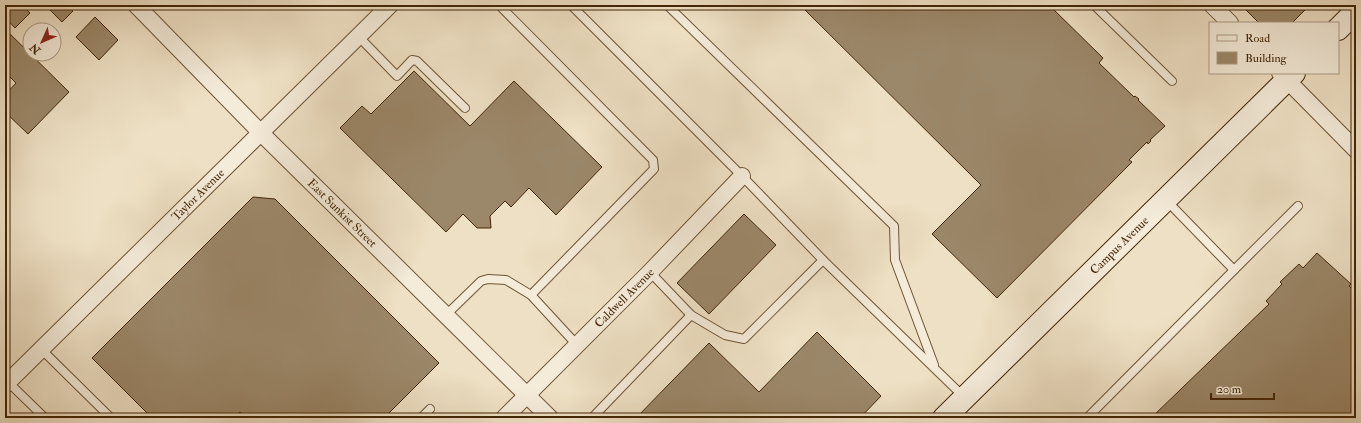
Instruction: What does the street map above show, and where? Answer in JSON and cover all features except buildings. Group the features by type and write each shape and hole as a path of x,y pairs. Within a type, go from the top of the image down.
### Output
{"street":[{"name":"East Sunkist Street","path":"136,5 261,133 550,418"},
{"name":"Taylor Avenue","path":"7,383 390,5"},
{"path":"1212,5 1229,22"},
{"path":"1339,28 1356,11"},
{"path":"1287,75 1356,150"},
{"name":"Campus Avenue","path":"944,418 1166,200 1287,75"},
{"name":"Caldwell Avenue","path":"504,418 650,272 742,176"}],"lane":[{"path":"502,5 501,7 654,160 654,169 531,295"},
{"path":"571,5 742,176 823,260 965,398"},
{"path":"667,5 894,226 895,260 935,368"},
{"path":"1094,5 1172,81"},
{"path":"358,36 397,76 412,60 417,61 465,108"},
{"path":"1166,200 1234,270"},
{"path":"1087,418 1298,206"},
{"path":"650,272 691,315 725,335 744,339 823,260"},
{"path":"446,315 481,281 488,279 506,280 531,295 577,345"},
{"path":"592,418 691,315"},
{"path":"41,349 111,418"},
{"path":"7,383 46,418"},
{"path":"421,418 430,409"}]}
